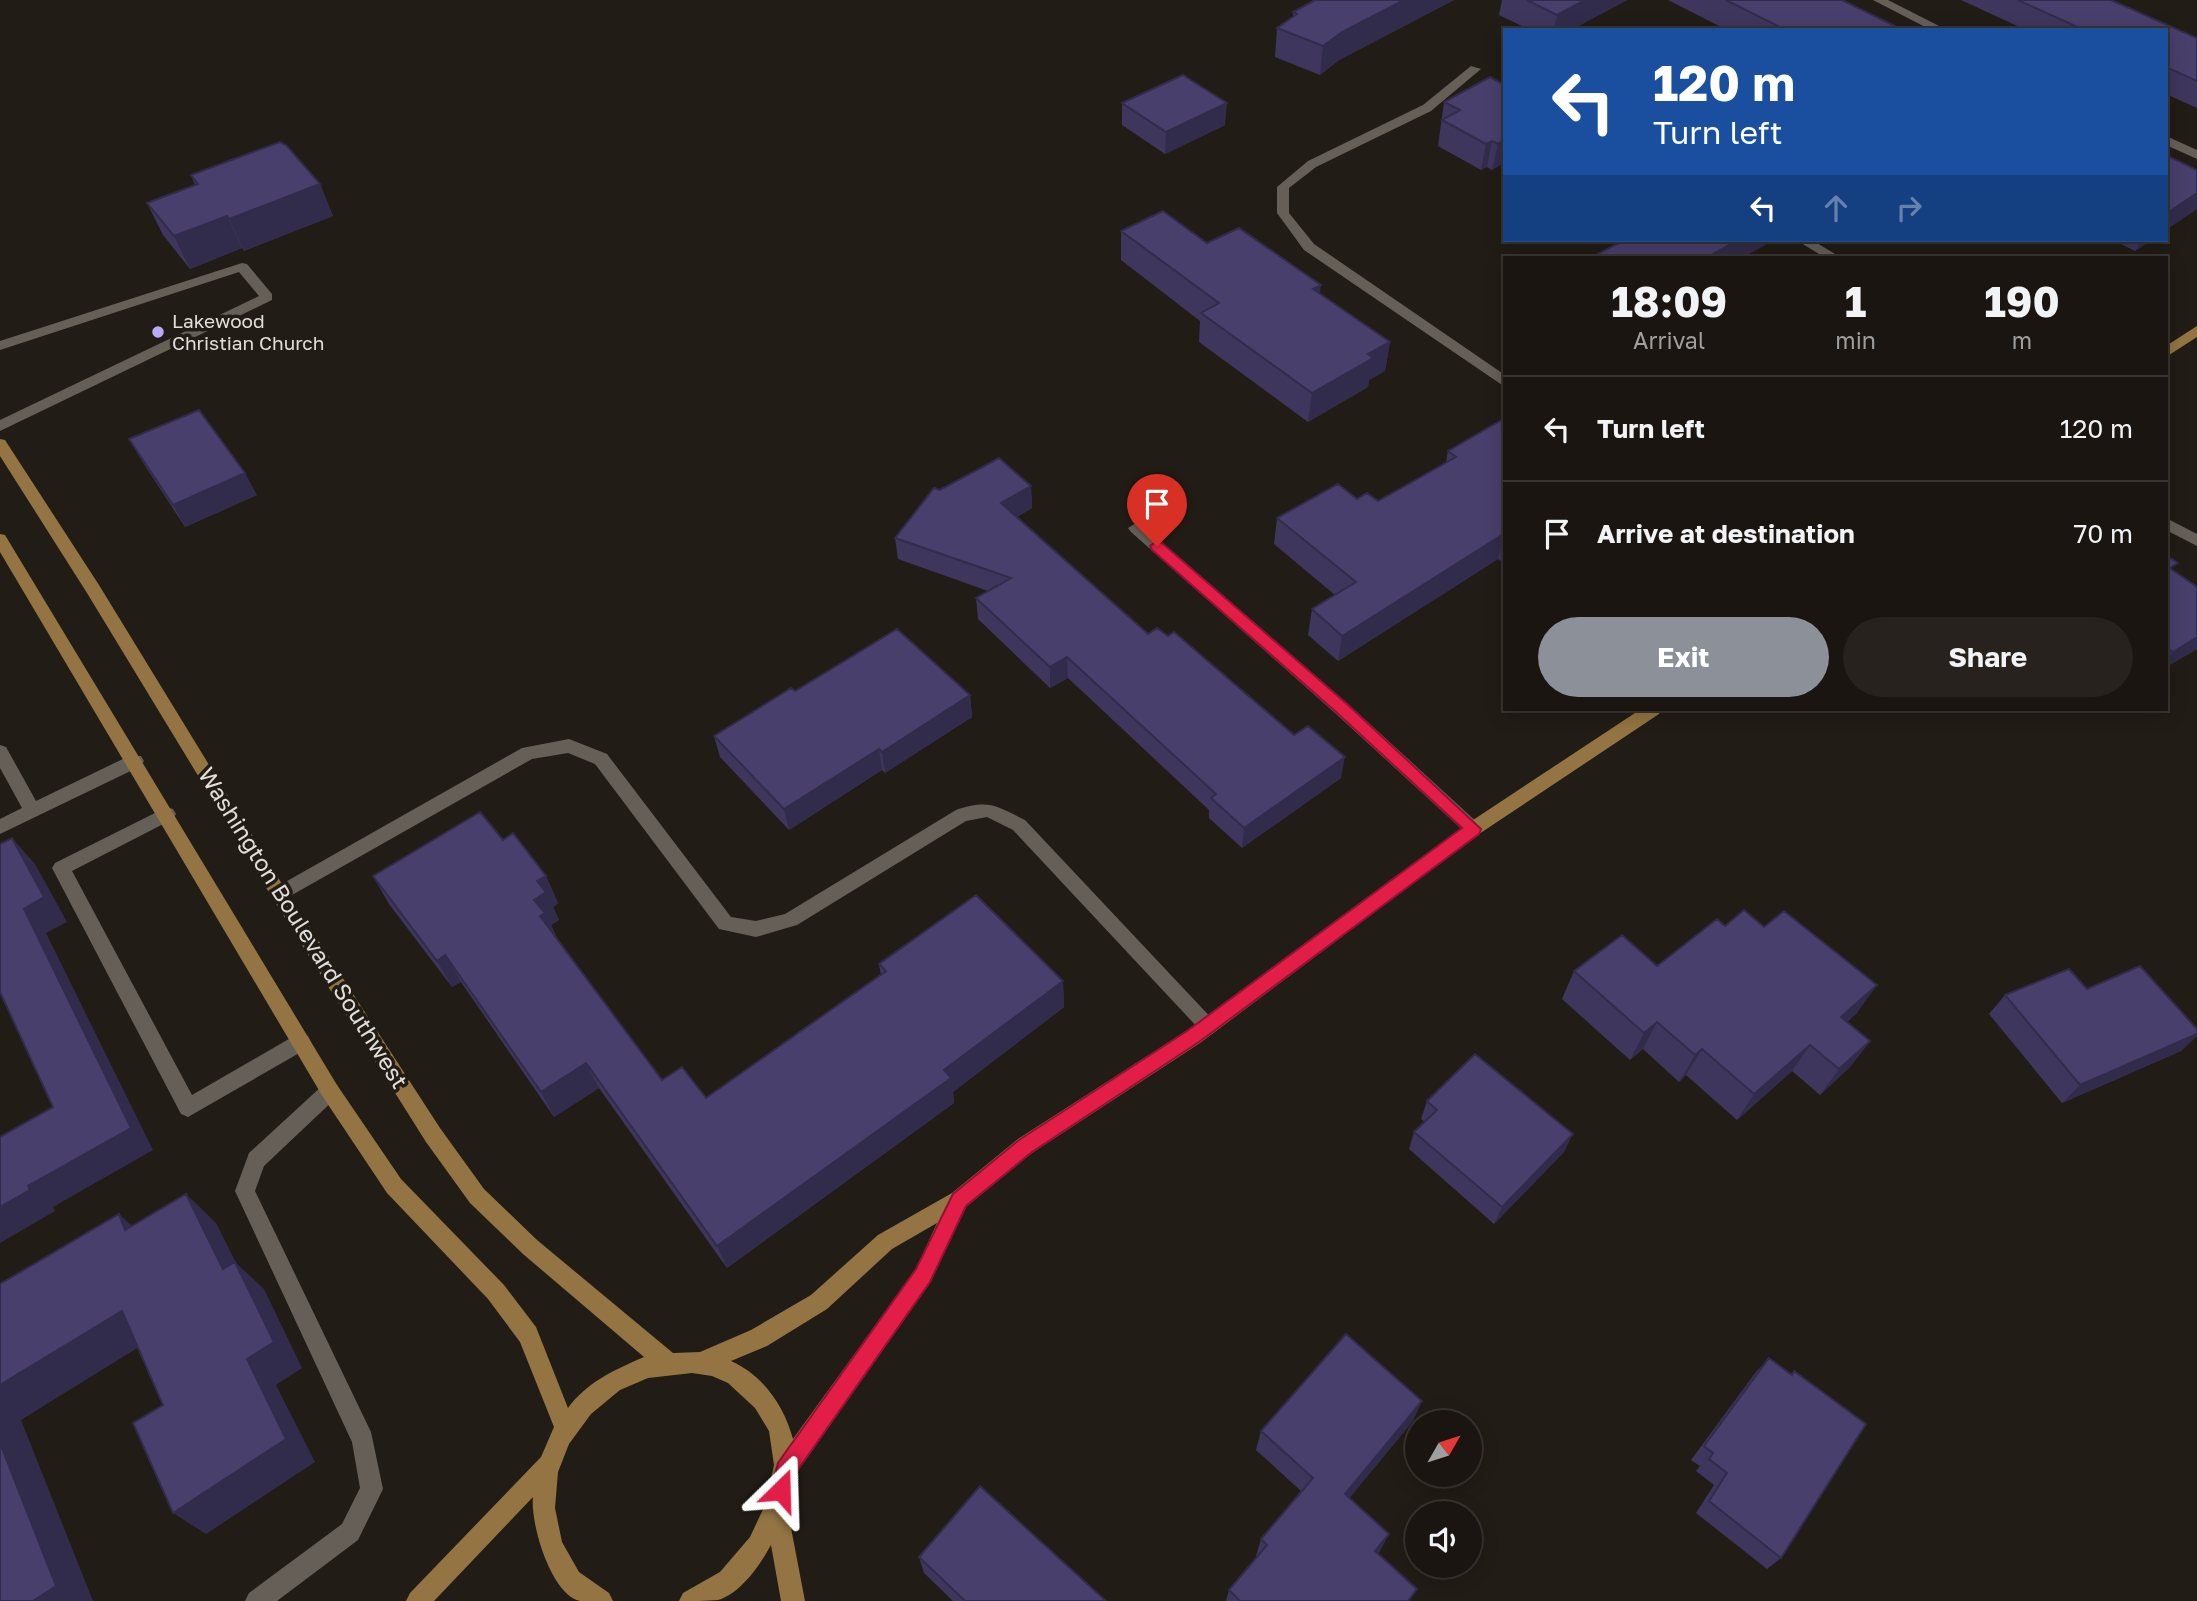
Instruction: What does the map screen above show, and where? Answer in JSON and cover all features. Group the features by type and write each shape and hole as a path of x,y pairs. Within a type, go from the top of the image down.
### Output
{"main road":[{"path":"2168,352 2197,330"},
{"name":"Washington Boulevard Southwest","path":"0,444 93,589 279,894 433,1135 477,1196 530,1247 666,1361"},
{"path":"0,539 167,814 330,1091 394,1186 496,1292 528,1335 565,1427"},
{"path":"703,1362 759,1338 819,1301 885,1242 959,1200 1025,1146 1144,1070 1473,829 1650,711"},
{"path":"785,1470 923,1276 959,1200"},
{"path":"601,1601 572,1582 550,1549 541,1509 547,1466 565,1427 593,1395 628,1373 666,1361 703,1362 736,1375 764,1399 780,1431 785,1470 777,1510 757,1549 727,1581 691,1601"},
{"path":"418,1601 547,1466"},
{"path":"777,1510 793,1601"}],"street":[{"path":"1879,0 1937,28"},
{"path":"1475,69 1427,108 1312,164 1283,187 1283,213 1309,247 1503,381"},
{"path":"2168,141 2197,155"},
{"path":"1806,242 1831,256"},
{"path":"0,346 242,267 267,297 0,426"},
{"path":"2168,524 2197,541"},
{"path":"1136,528 1342,708 1473,829"},
{"path":"279,894 528,753 569,746 601,759 726,924 736,926 756,929 790,920 962,815 988,810 1019,825 1207,1024"},
{"path":"0,752 32,811"},
{"path":"0,827 135,761"},
{"path":"167,814 61,868 188,1108 301,1042"},
{"path":"257,1601 350,1532 372,1489 362,1440 245,1191 256,1160 330,1091"}],"building":[{"path":"1315,0 1404,0 1342,32 1323,46 1277,28 1297,14 1293,12"},
{"path":"1527,0 1585,0 1557,15"},
{"path":"1726,0 1842,0 1899,28 1782,28"},
{"path":"2018,0 2111,0 2197,38 2197,81 2168,68 2168,28 2080,28"},
{"path":"1183,75 1227,103 1166,132 1122,103"},
{"path":"1490,77 1503,84 1503,140 1498,144 1492,141 1486,144 1442,120 1460,110 1444,102"},
{"path":"280,142 287,146 320,184 229,219 227,216 174,236 147,203 198,184 191,175"},
{"path":"2168,156 2197,170 2197,193 2168,213"},
{"path":"1163,211 1207,243 1239,228 1321,285 1313,289 1390,342 1368,354 1373,358 1312,393 1201,313 1219,303 1121,231"},
{"path":"1620,242 1734,242 1712,256 1594,256"},
{"path":"199,410 245,473 173,505 129,439"},
{"path":"1503,419 1503,534 1342,636 1312,609 1356,582 1277,518 1338,484 1357,499 1367,493 1378,501 1456,457 1448,451"},
{"path":"999,458 1031,486 1001,503 1148,634 1157,628 1168,636 1174,632 1294,735 1308,726 1345,757 1244,828 1211,798 1216,794 1067,657 1050,667 976,598 1011,578 895,538 934,488 940,490"},
{"path":"2168,556 2178,563 2170,568 2197,587 2197,637 2173,652 2168,648"},
{"path":"897,629 970,695 882,752 879,749 784,809 714,736 791,688 795,691"},
{"path":"480,812 503,840 513,833 546,876 537,881 546,892 534,900 545,913 540,916 662,1080 682,1067 706,1098 886,971 879,964 976,895 1063,981 944,1070 951,1078 717,1246 586,1063 541,1092 445,955 437,961 373,876"},
{"path":"12,838 44,897 24,909 131,1128 28,1186 30,1190 0,1207 0,1137 53,1107 0,992 0,844"},
{"path":"1744,910 1764,927 1784,911 1877,985 1841,1017 1870,1041 1839,1069 1810,1045 1754,1094 1702,1049 1695,1055 1657,1022 1644,1033 1574,971 1622,935 1657,966 1717,919 1725,926"},
{"path":"2140,966 2197,1029 2197,1034 2080,1085 2005,995 2069,969 2087,989"},
{"path":"1475,1054 1573,1134 1502,1207 1414,1132 1437,1110 1427,1101"},
{"path":"186,1194 223,1269 235,1262 274,1342 247,1359 286,1439 173,1513 133,1423 163,1405 122,1311 0,1385 0,1284 119,1214 125,1230"},
{"path":"1346,1334 1422,1401 1415,1410 1405,1410 1405,1422 1345,1494 1389,1534 1375,1551 1417,1589 1408,1601 1240,1601 1229,1590 1267,1545 1261,1539 1313,1478 1261,1431"},
{"path":"1769,1358 1792,1375 1794,1371 1866,1424 1781,1558 1709,1501 1727,1473 1709,1459 1713,1453 1704,1446"},
{"path":"0,1443 56,1586 33,1601 0,1601"},
{"path":"980,1486 1106,1601 965,1601 919,1557"}],"place":[{"name":"Lakewood Christian Church","path":"158,332"}],"route":[{"path":"781,1490 785,1470 923,1276 959,1200 1025,1146 1193,1037 1473,829 1342,708 1157,546"}]}
